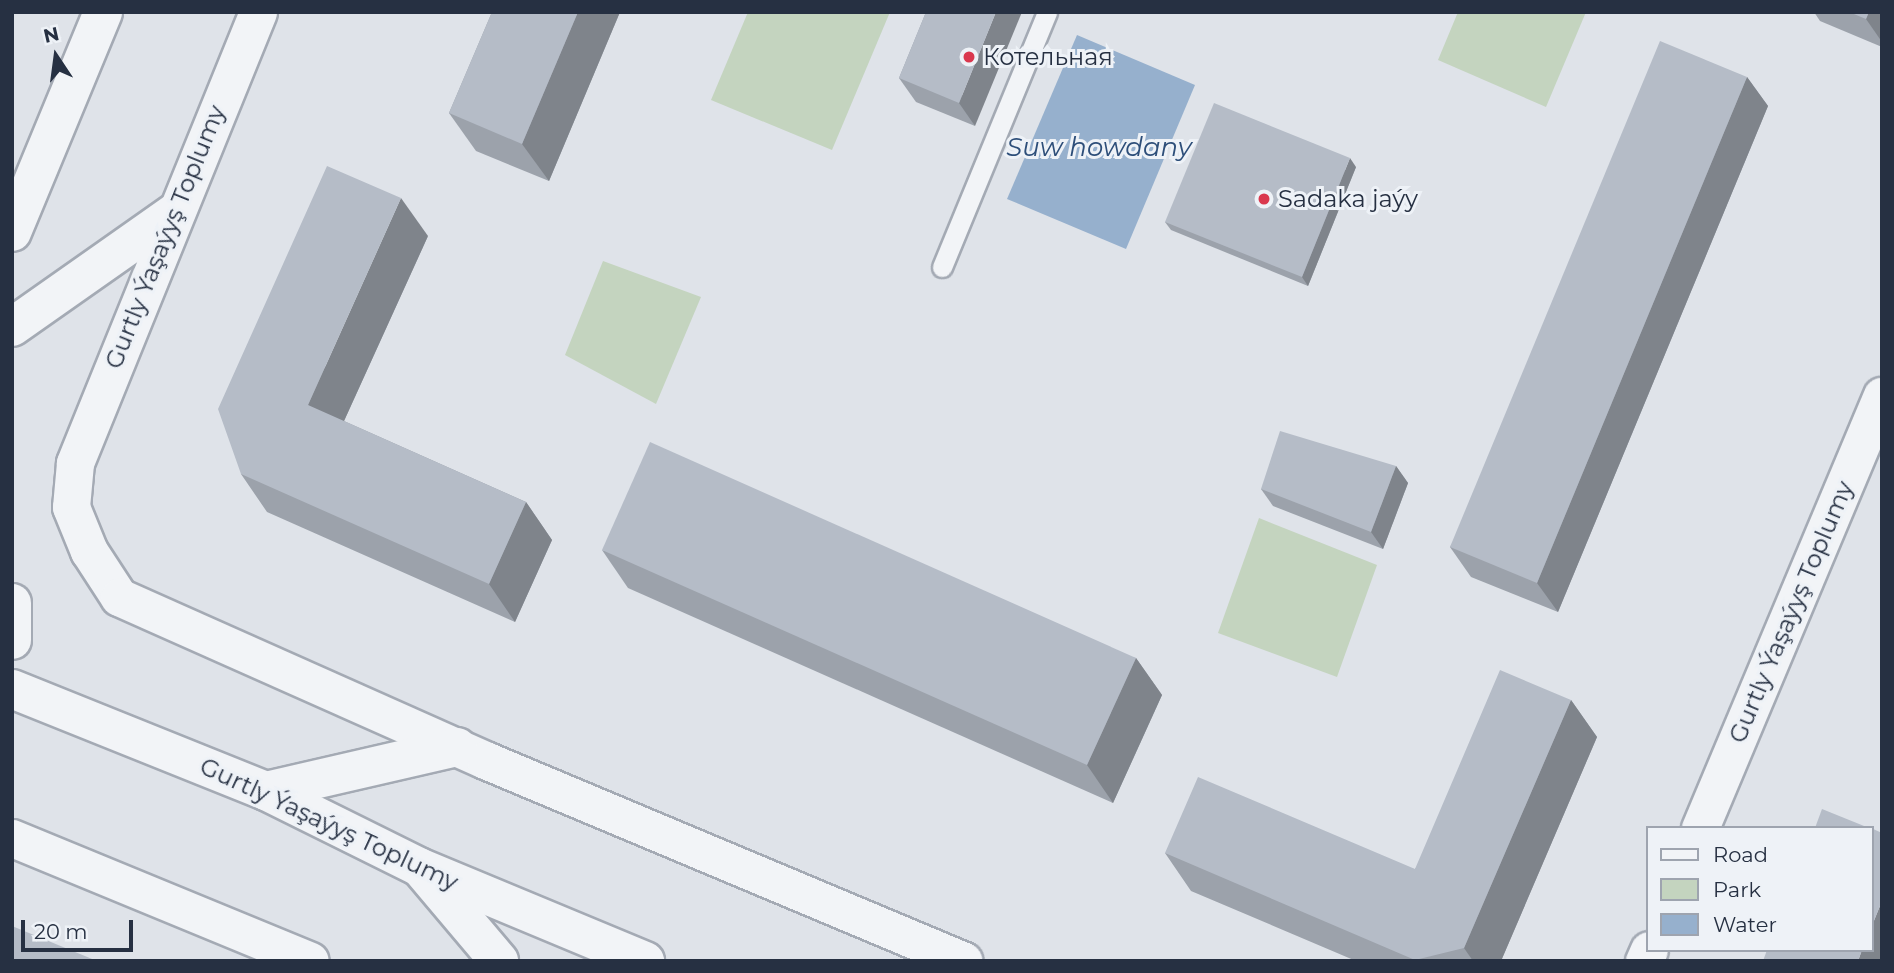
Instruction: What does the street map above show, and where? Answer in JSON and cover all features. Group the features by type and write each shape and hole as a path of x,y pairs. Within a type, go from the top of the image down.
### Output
{"street":[{"path":"12,232 103,12"},
{"name":"Gurtly Ýaşaýyş Toplumy","path":"258,12 174,213 75,463 71,507 89,551 119,597 457,747 964,961"},
{"path":"12,327 174,213"},
{"name":"Gurtly Ýaşaýyş Toplumy","path":"1701,826 1882,396"},
{"path":"12,603 12,640"},
{"name":"Gurtly Ýaşaýyş Toplumy","path":"12,689 266,791 419,867 645,961"},
{"path":"266,791 457,747"},
{"path":"12,838 310,961"},
{"path":"419,867 499,961"}],"lane":[{"path":"942,267 1047,12"}],"green space":[{"path":"748,12 890,12 832,150 711,100"},
{"path":"1458,12 1586,12 1546,107 1438,60"},
{"path":"603,261 701,297 656,404 565,355"},
{"path":"1259,518 1377,565 1337,677 1218,633"}],"water":[{"name":"Suw howdany","path":"1077,35 1195,85 1126,249 1007,199"}],"building":[{"path":"492,12 578,12 522,144 449,113"},
{"path":"926,12 996,12 959,103 899,78"},
{"path":"1849,12 1869,12 1866,19"},
{"path":"1660,41 1747,77 1537,583 1450,547"},
{"name":"Sadaka jaýy","path":"1214,103 1350,158 1302,277 1165,222"},
{"path":"327,166 401,198 308,405 526,502 489,584 241,474 218,409"},
{"path":"1280,431 1396,466 1371,532 1261,489"},
{"path":"650,442 1136,658 1087,765 602,550"},
{"path":"1500,670 1571,700 1464,948 1415,960 1165,853 1198,777 1415,869"},
{"path":"1822,809 1864,826 1816,826"},
{"path":"1873,829 1882,833 1882,901 1873,923"},
{"path":"12,926 97,961 12,961"},
{"path":"1766,952 1861,952 1858,961 1763,961"}],"place":[{"name":"Котельная","path":"969,57"},
{"name":"Sadaka jaýy","path":"1264,199"}]}
